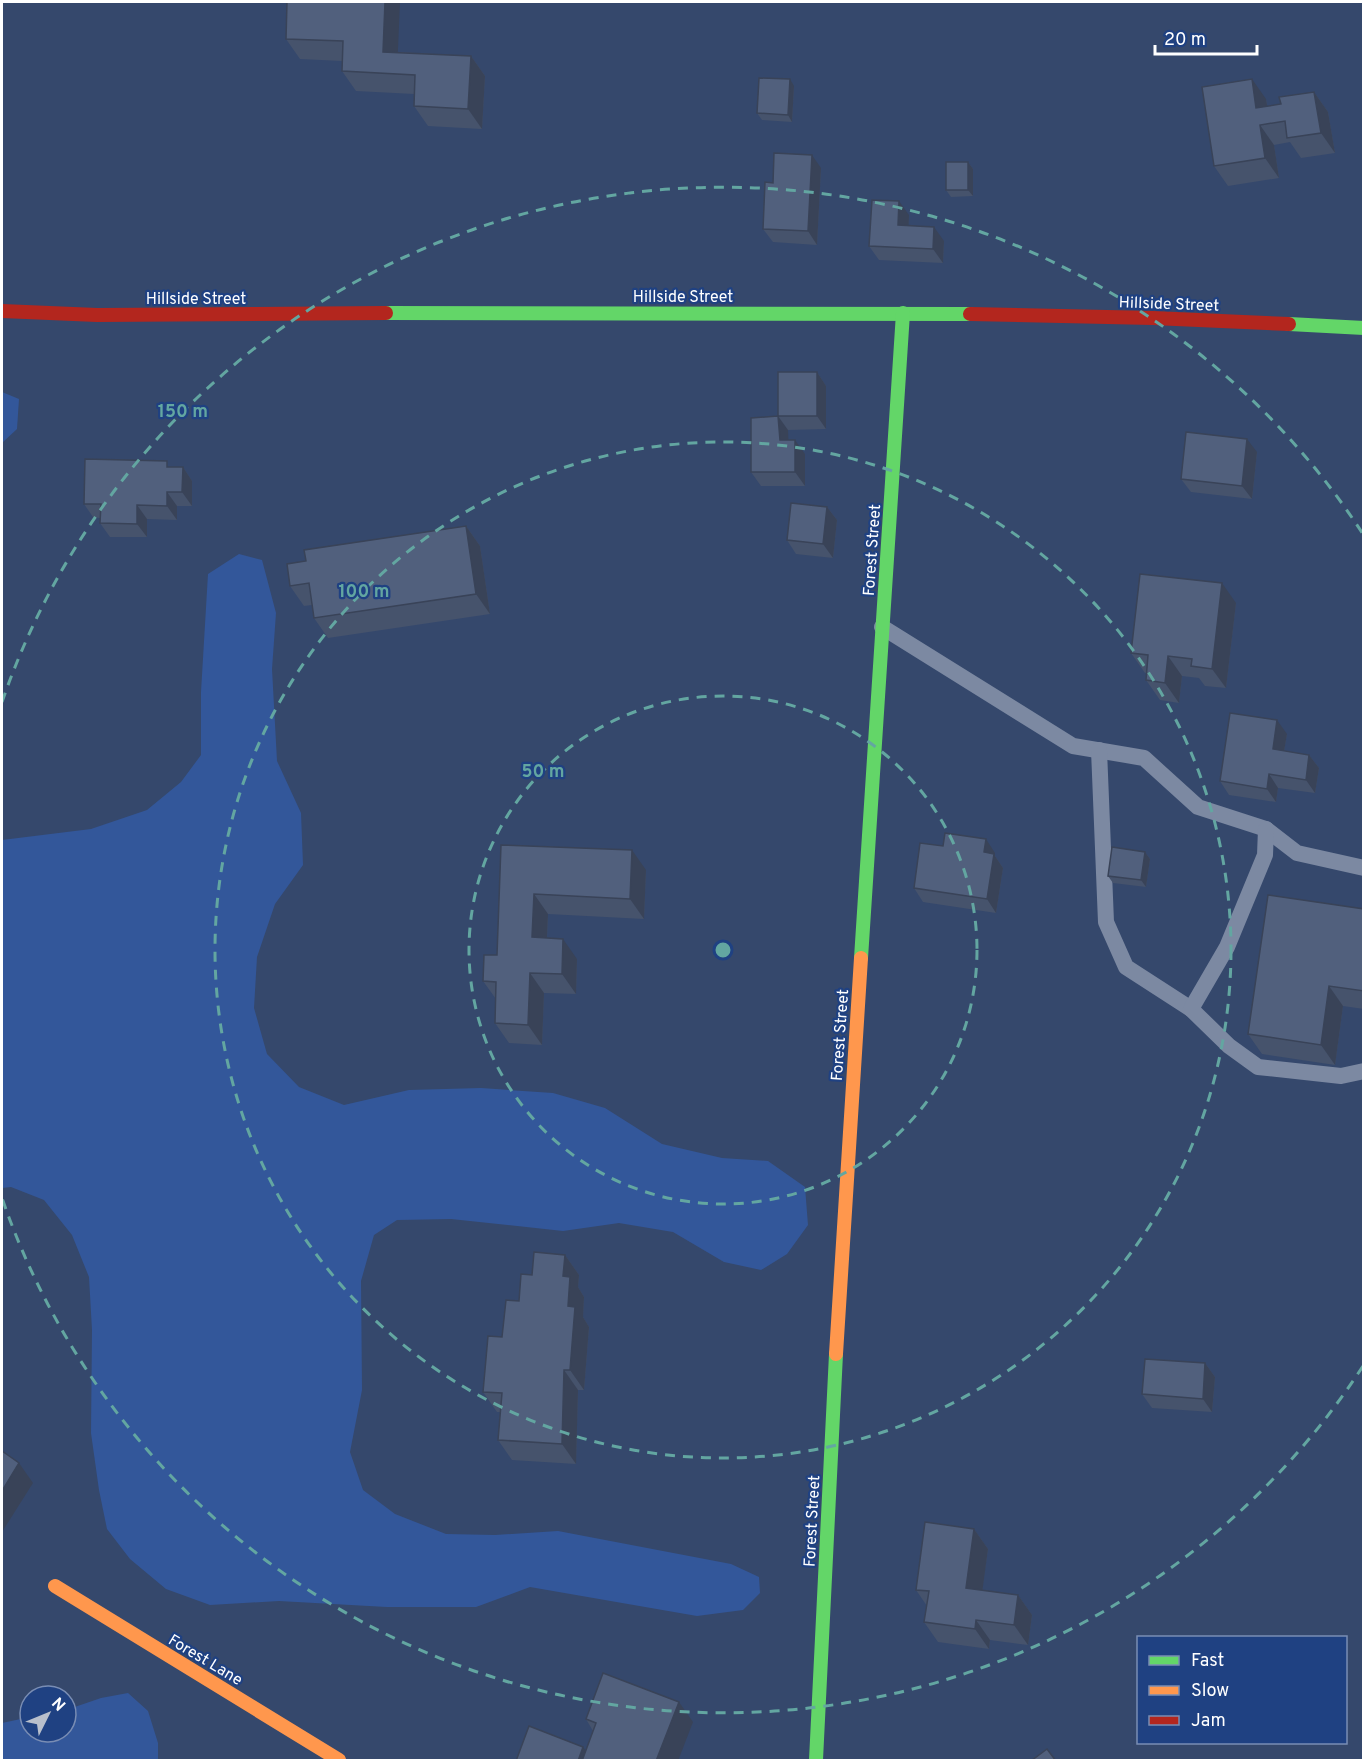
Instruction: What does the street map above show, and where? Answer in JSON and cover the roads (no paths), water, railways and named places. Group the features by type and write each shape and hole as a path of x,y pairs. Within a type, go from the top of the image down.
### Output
{"street":[{"name":"Hillside Street","path":"2,311 97,315 495,312 903,313 1153,318 1364,328"},
{"name":"Forest Street","path":"816,1761 837,1334 903,313"},
{"name":"Forest Lane","path":"55,1586 339,1761"}],"lane":[{"path":"882,627 1073,746 1144,758 1198,807 1266,829 1297,853 1364,868"},
{"path":"1099,750 1106,922 1126,967 1191,1009 1229,1046 1258,1067 1341,1076 1364,1071"},
{"path":"1191,1009 1227,947 1265,855 1266,829"}]}
